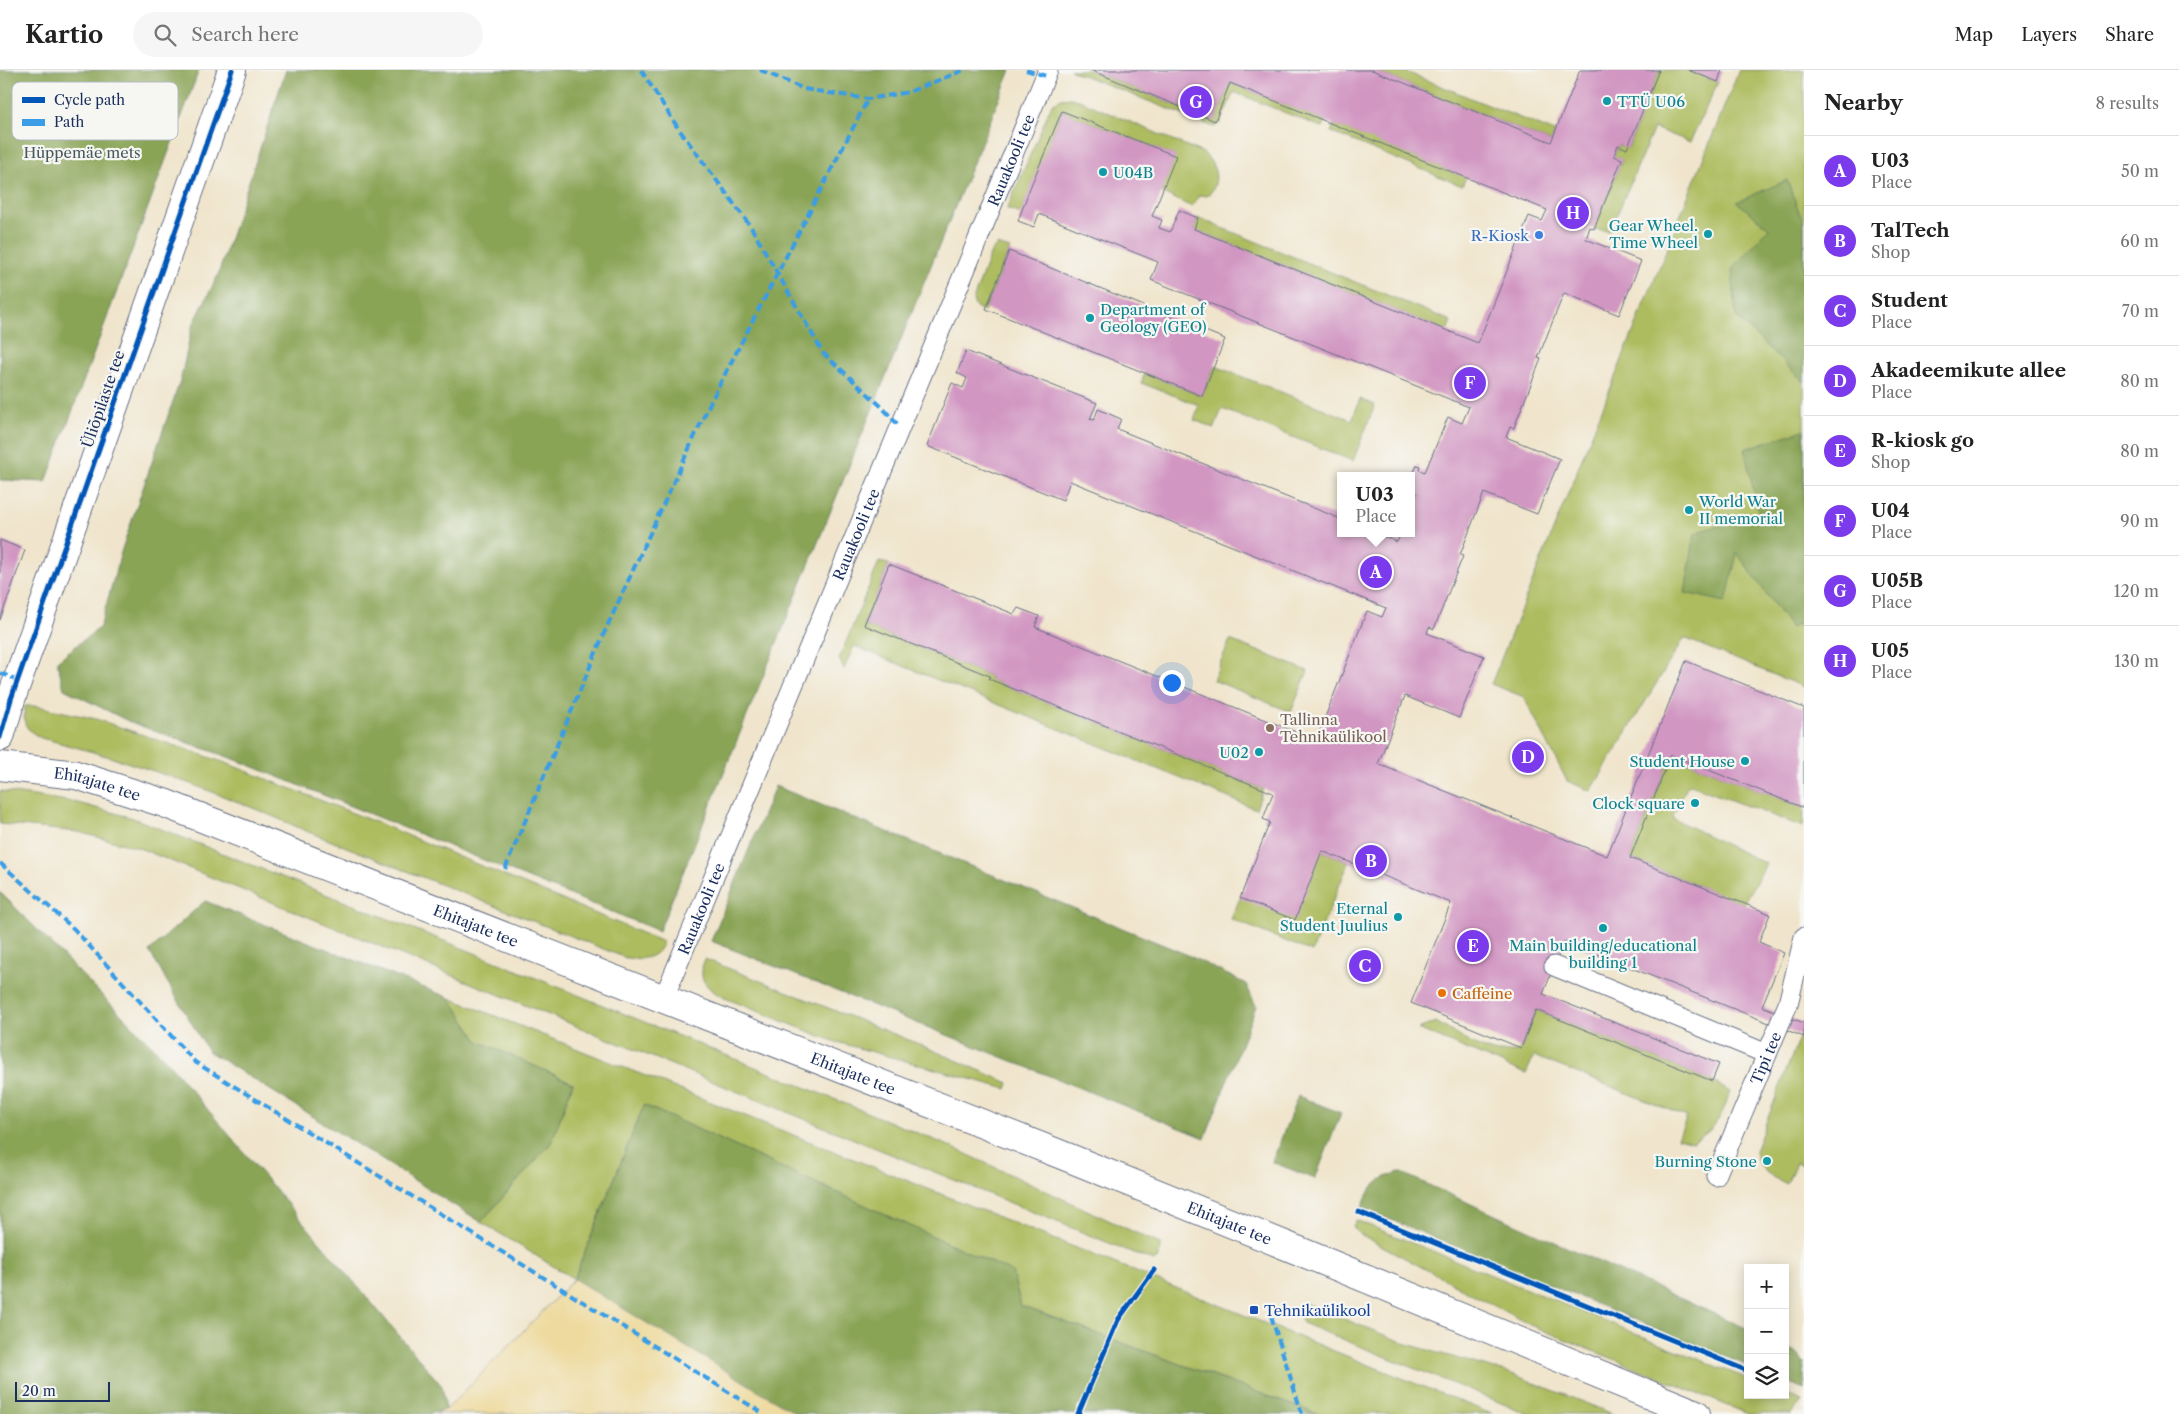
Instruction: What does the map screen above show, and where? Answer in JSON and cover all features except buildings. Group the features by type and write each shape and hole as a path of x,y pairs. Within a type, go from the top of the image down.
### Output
{"main road":[{"name":"Üliõpilaste tee","path":"0,737 232,70"},
{"name":"Ehitajate tee","path":"0,766 76,775 164,803 1287,1246 1696,1414"}],"lane":[{"name":"Rauakooli tee","path":"663,1000 1048,70"},
{"name":"Tipi tee","path":"1716,1176 1788,1004 1804,937"},
{"path":"1554,966 1767,1054"}],"green space":[{"name":"Hüppemäe mets","path":"0,70 199,70 178,127 178,82 12,82 12,140 173,140 46,482 0,480"},
{"path":"286,70 1011,70 659,931 239,761 130,722 64,689 57,661 100,627 122,549 181,378 192,327 218,275"},
{"path":"1070,70 1089,70 1215,121 1230,83 1326,121 1323,128 1234,92 1220,123 1214,127"},
{"path":"1372,70 1401,70 1555,132 1551,142"},
{"path":"1659,70 1688,70 1718,82 1690,142 1654,128 1610,231 1594,229 1622,160 1614,156 1618,145 1628,148"},
{"path":"1739,70 1804,70 1804,687 1684,638 1591,791 1567,781 1524,697 1491,684"},
{"path":"1061,99 1079,100 1203,153 1208,157 1216,174 1215,186 1212,191 1207,196 1199,195 1192,207 1161,192 1175,156 1062,111 1021,214 1007,209 1052,104"},
{"path":"1334,124 1466,177 1462,186 1331,132"},
{"path":"1787,180 1804,225 1804,382 1736,317 1732,269 1769,228 1737,202"},
{"path":"1198,218 1451,321 1447,331 1194,229"},
{"path":"997,245 1010,249 984,312 975,306 973,300 991,252"},
{"path":"1215,366 1352,420 1360,399 1375,405 1353,461 1222,409 1214,428 1194,420 1199,405 1141,383 1145,373 1202,396"},
{"path":"1804,430 1804,621 1791,628 1737,553 1726,602 1685,593 1695,533 1759,513 1744,449"},
{"path":"879,562 889,564 864,625 990,676 989,679 1263,789 1256,809 854,646 844,669 839,659"},
{"path":"1230,640 1308,671 1291,712 1213,680"},
{"path":"25,706 37,706 96,719 226,763 383,825 663,942 653,955 643,958 626,958 208,790 142,767 41,738 26,725 24,718"},
{"path":"1671,755 1804,808 1803,827 1688,784 1672,818 1766,864 1744,904 1630,858"},
{"path":"775,786 1188,955 1246,984 1256,1006 1205,1138 711,941"},
{"path":"0,791 74,802 133,818 472,952 947,1145 1162,1245 1158,1258 1153,1261 139,848 78,832 0,824"},
{"path":"1322,851 1349,862 1312,952 1231,919 1240,898"},
{"path":"0,892 164,1058 442,1386 446,1409 429,1414 0,1414"},
{"path":"205,901 450,998 478,1041 573,1083 551,1143 481,1222 208,1051 149,951"},
{"path":"705,959 914,1042 1009,1083 1007,1089 833,1041 722,997 711,990 704,982 702,966"},
{"path":"450,998 1492,1414 1317,1414 1021,1306 1012,1272 644,1105 574,1279 481,1222 551,1143 573,1083 478,1041"},
{"path":"1536,1010 1712,1081 1730,1092 1717,1122 1707,1132 1692,1142 1678,1138 1687,1117 1534,1056 1526,1074 1418,1029 1436,1022 1472,1044 1492,1052 1515,1052 1521,1048"},
{"path":"1804,1025 1804,1166 1796,1162 1787,1184 1762,1168 1755,1151"},
{"path":"1298,1096 1341,1113 1315,1179 1272,1162"},
{"path":"644,1105 1012,1272 1021,1306 1317,1414 797,1414 574,1279"},
{"path":"1400,1172 1744,1327 1744,1364 1362,1208 1371,1188 1385,1177"},
{"path":"1356,1220 1744,1377 1744,1399 1789,1399 1789,1396 1802,1401 1792,1414 1748,1414 1530,1325 1358,1233 1353,1226"},
{"path":"1304,1303 1407,1344 1512,1374 1613,1414 1528,1414 1302,1323 1300,1315"},
{"path":"1789,1348 1795,1352 1804,1363 1804,1389 1789,1383"}],"sand":[{"path":"574,1279 797,1414 435,1414 447,1409"}],"marked path":[{"path":"641,70 678,128 751,227 823,353 881,406 900,427"},
{"path":"760,70 804,89 868,99 909,92 964,70"},
{"path":"1026,70 1046,76"},
{"path":"505,869 605,631 710,403 868,99"},
{"path":"0,673 18,680"},
{"path":"0,863 74,929 195,1062 764,1414"},
{"path":"1271,1316 1302,1414"}],"cycle path":[{"path":"0,737 11,699 232,70"},
{"path":"1359,1212 1744,1369"},
{"path":"1078,1414 1118,1320 1154,1270"}],"place":[{"name":"TTÜ U06","path":"1607,101"},
{"name":"U05B","path":"1196,102"},
{"name":"U04B","path":"1103,172"},
{"name":"U05","path":"1573,213"},
{"name":"Gear Wheel. Time Wheel","path":"1708,234"},
{"name":"R-Kiosk","path":"1539,235"},
{"name":"Department of Geology (GEO)","path":"1090,318"},
{"name":"U04","path":"1470,383"},
{"name":"World War II memorial","path":"1689,510"},
{"name":"U03","path":"1376,572"},
{"name":"Tallinna Tehnikaülikool","path":"1270,728"},
{"name":"U02","path":"1259,752"},
{"name":"Akadeemikute allee","path":"1528,757"},
{"name":"Student House","path":"1745,761"},
{"name":"Clock square","path":"1695,803"},
{"name":"TalTech","path":"1371,861"},
{"name":"Eternal Student Juulius","path":"1398,917"},
{"name":"Main building/educational building 1","path":"1603,928"},
{"name":"R-kiosk go","path":"1473,946"},
{"name":"Student","path":"1365,966"},
{"name":"Caffeine","path":"1442,993"},
{"name":"Burning Stone","path":"1767,1161"},
{"name":"Tehnikaülikool","path":"1254,1310"}]}
